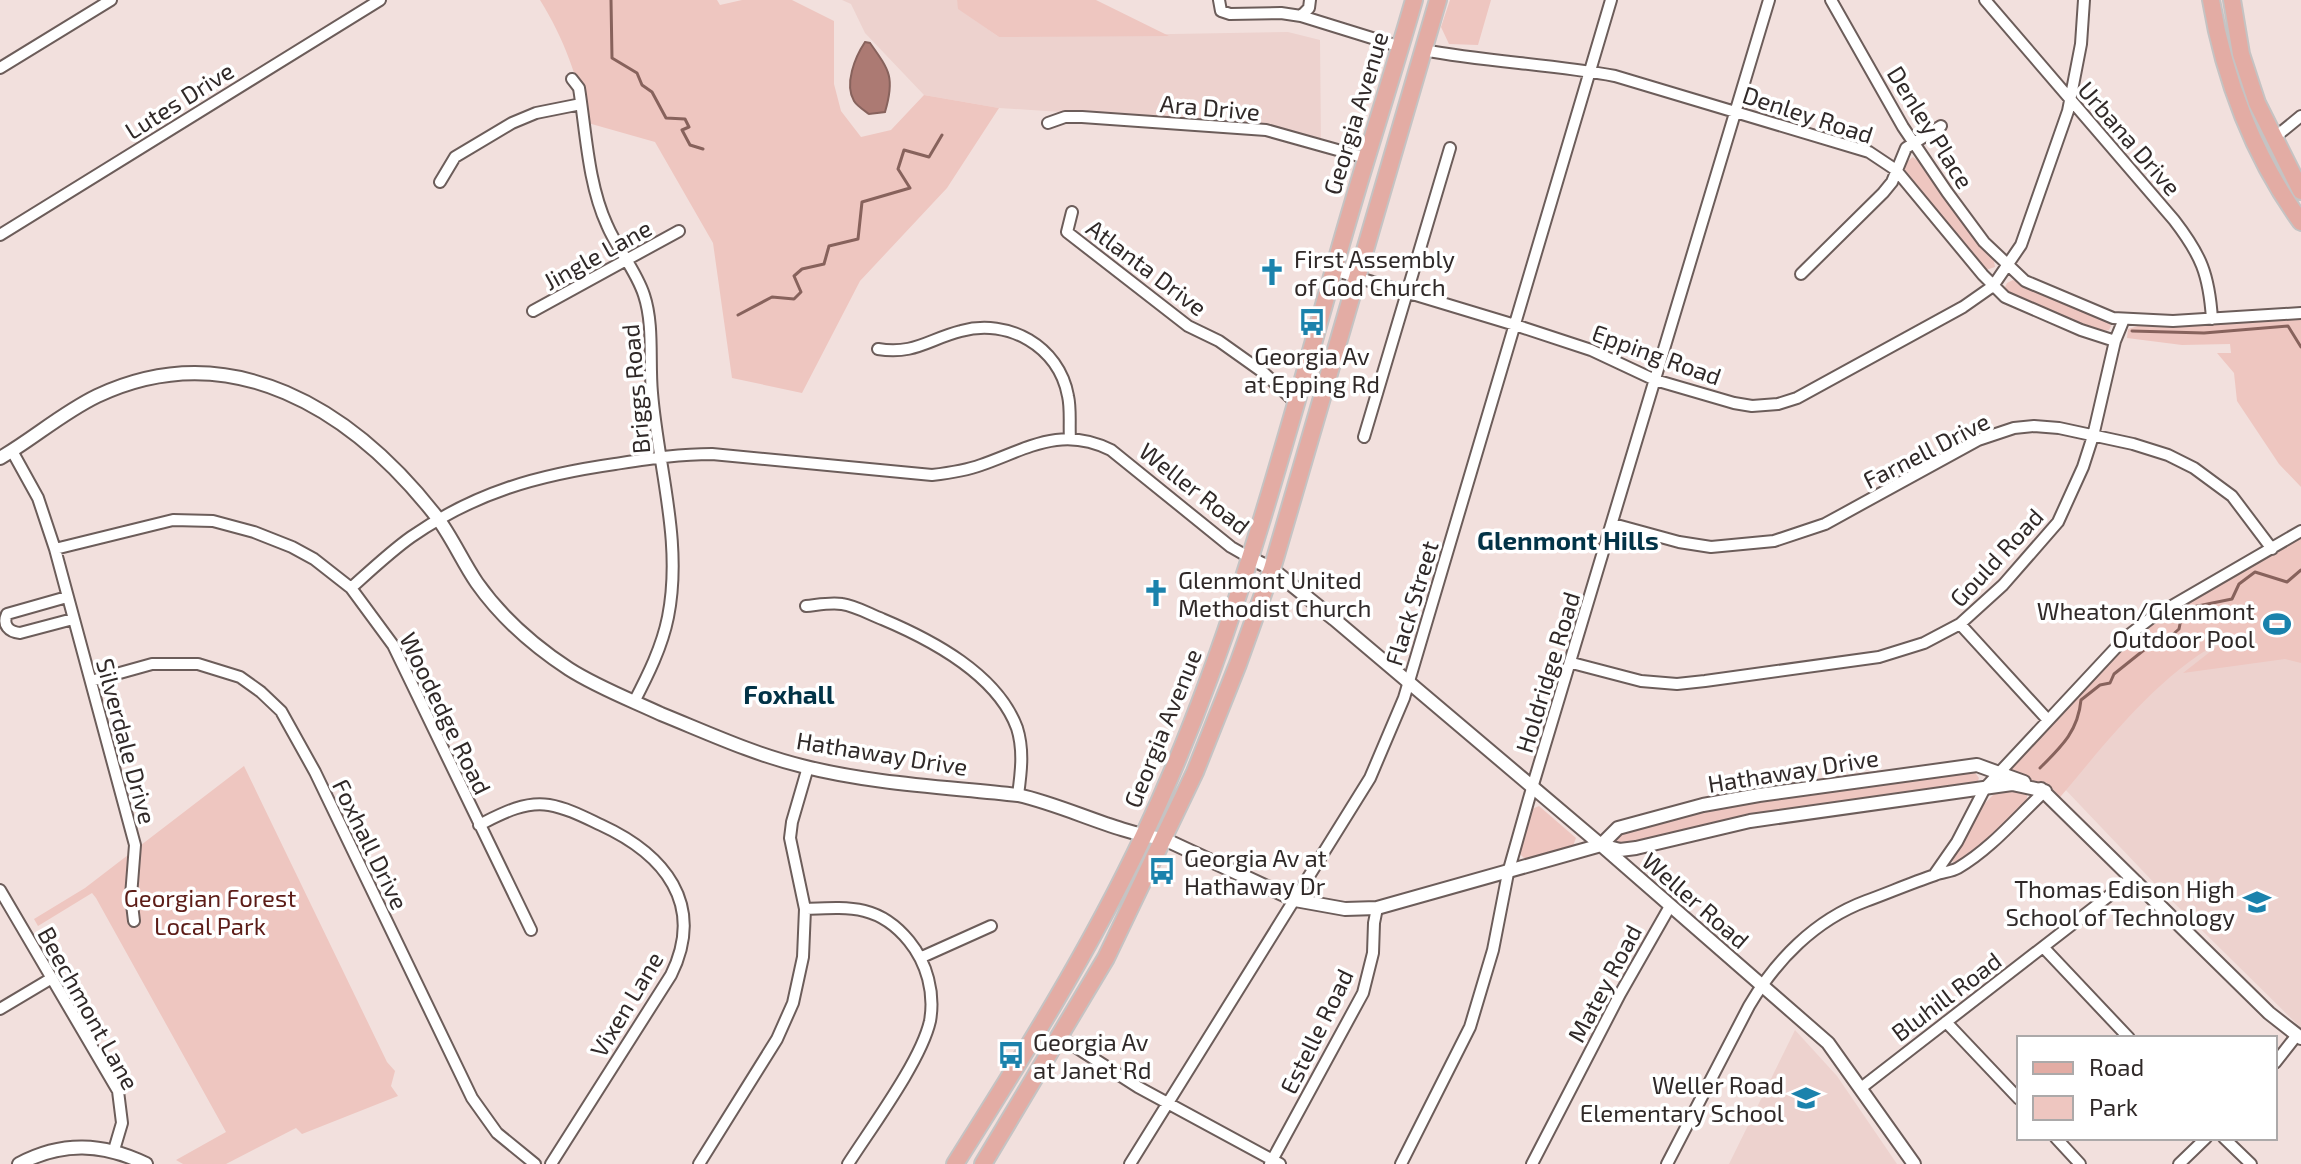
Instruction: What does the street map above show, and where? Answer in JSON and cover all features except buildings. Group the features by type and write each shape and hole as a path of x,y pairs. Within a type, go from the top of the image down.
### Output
{"main road":[{"name":"Georgia Avenue","path":"955,1164 1063,989 1144,836 1187,737 1252,559 1333,270 1414,0"},
{"name":"Georgia Avenue","path":"983,1164 1106,958 1164,839 1228,691 1272,569 1438,0"},
{"path":"2211,0 2224,65 2242,112 2258,151 2286,202 2301,222"},
{"path":"2232,0 2241,54 2257,103 2301,191"}],"street":[{"path":"0,68 111,0"},
{"name":"Lutes Drive","path":"0,235 380,0"},
{"path":"1219,0 1221,11 1230,14 1281,13 1301,16 1401,47"},
{"path":"1301,16 1309,8 1310,0"},
{"name":"Flack Street","path":"1130,1164 1370,778 1408,683 1611,0"},
{"name":"Holdridge Road","path":"1401,1164 1470,1027 1493,950 1508,873 1532,788 1769,0"},
{"name":"Denley Place","path":"1831,0 1914,142 1984,242 2007,267"},
{"name":"Urbana Drive","path":"1985,0 2195,247 2208,279 2212,319"},
{"name":"Epping Road","path":"1333,270 1591,350 1655,380 1743,405 1778,404 1819,387 1963,307 1993,286 2021,245 2066,121 2081,44 2084,0"},
{"name":"Denley Road","path":"1423,50 1475,60 1590,71 1869,152 1896,170 2005,297 2040,314 2115,341"},
{"name":"Briggs Road","path":"572,79 579,88 597,196 607,226 644,294 648,310 652,394 673,542 673,588 662,641 634,702"},
{"path":"440,182 455,157 512,123 536,113 581,104"},
{"path":"2274,138 2301,116"},
{"name":"Ara Drive","path":"1048,123 1065,117 1082,117 1266,130 1366,158"},
{"path":"1801,274 1883,193 1892,182 1906,148 1941,126"},
{"path":"1364,437 1450,148"},
{"name":"Atlanta Drive","path":"1072,212 1067,232 1188,326 1219,341 1264,373 1296,403"},
{"name":"Jingle Lane","path":"533,311 679,231"},
{"path":"2007,267 2025,281 2113,318 2212,319 2301,313"},
{"name":"Gould Road","path":"1572,663 1641,681 1677,684 1879,657 1924,643 1960,624 2003,585 2058,522 2083,467 2115,341 2124,319"},
{"path":"878,349 905,351 975,327 1007,329 1023,335 1042,348 1060,373 1068,395 1070,439"},
{"name":"Hathaway Drive","path":"6,454 69,412 120,387 168,374 221,374 251,380 279,390 340,422 390,463 438,519 477,583 506,618 572,671 634,702 735,745 808,767 1040,800 1144,836 1164,839 1295,900 1345,909 1377,908 1508,873 1601,845 1618,828 1703,805 1977,765 2045,791"},
{"name":"Farnell Drive","path":"1613,524 1679,542 1711,547 1774,541 1825,524 1990,435 2034,426 2059,428 2133,444 2168,455 2194,468 2232,496 2272,549"},
{"name":"Weller Road","path":"351,588 408,539 438,519 480,496 564,471 662,457 712,454 932,475 958,472 1030,444 1070,439 1096,442 1111,450 1231,547 1272,569 1601,845 1669,908 1828,1043 1914,1164"},
{"name":"Silverdale Drive","path":"6,454 38,498 55,549 135,845 131,896 134,921"},
{"name":"Woodedge Road","path":"55,549 173,520 213,521 292,547 314,559 351,588 393,645 531,930"},
{"path":"1934,875 1957,842 1985,788 2125,638 2151,618 2301,531"},
{"path":"67,597 7,614 7,628 20,633 73,619"},
{"path":"806,606 839,603 909,630 956,659 992,688 1008,709 1018,731 1022,762 1018,795"},
{"path":"1960,624 2047,719"},
{"name":"Foxhall Drive","path":"91,681 152,664 198,664 240,677 281,711 315,772 472,1098 497,1133 535,1164"},
{"path":"699,1164 777,1039 793,1003 803,957 805,909 790,838 808,767"},
{"name":"Hathaway Drive","path":"1601,845 1620,850 1636,848 1750,821 2012,784 2045,791"},
{"path":"1667,1164 1761,985 1785,955 1826,922 1862,903 1954,870 1972,859 2045,791 2272,1016 2299,1036 2277,1061"},
{"name":"Vixen Lane","path":"479,825 525,806 548,805 577,813 629,838 647,851 673,884 683,915 681,947 671,975 551,1164"},
{"name":"Bluhill Road","path":"1861,1088 2132,878"},
{"name":"Beechmont Lane","path":"0,890 118,1091 122,1123 114,1150"},
{"path":"805,909 852,906 877,914 898,927 922,957 929,980 930,1022 924,1038 905,1075 848,1164"},
{"name":"Estelle Road","path":"1274,1163 1363,993 1373,953 1377,908"},
{"name":"Matey Road","path":"1532,1164 1641,955 1669,908"},
{"path":"922,957 991,926"},
{"path":"2044,948 2127,1036"},
{"path":"0,1009 52,978"},
{"path":"1946,1022 2017,1097"},
{"path":"1060,1037 1274,1163"},
{"path":"2058,1140 2080,1164"},
{"path":"2179,1164 2204,1140"},
{"path":"2226,1140 2251,1164"},
{"path":"19,1164 73,1146 114,1150 146,1164"}],"shaded area":[{"path":"842,0 957,0 959,9 999,37 1288,32 1320,40 1321,141 1256,125 999,108 924,95 865,33 851,4"},
{"path":"865,42 870,43 889,75 890,91 885,112 869,114 855,103 851,94 852,71"},
{"path":"2224,609 2301,652 2301,1028 2159,888 2061,785"},
{"name":"Weller Road Elementary School","path":"1795,1030 1837,1076 1897,1164 1729,1164"}],"green space":[{"path":"540,0 717,0 720,5 742,0 792,0 834,21 834,84 841,111 861,137 891,130 924,95 999,108 947,188 860,281 802,393 732,378 713,243 655,142 588,123 569,59"},
{"path":"957,0 1096,0 1169,36 999,37 958,9"},
{"path":"1450,0 1491,0 1478,45 1449,44 1441,27"},
{"path":"1913,157 1924,166 1994,261 1995,267 1986,270 1903,171 1901,166"},
{"path":"2013,280 2108,321 2111,326 2109,330 2098,332 2009,293 2005,287"},
{"path":"2301,313 2301,487 2279,464 2237,401 2234,373 2217,353 2231,353 2230,344 2182,345 2127,338 2128,329 2138,326 2212,325 2212,319"},
{"path":"2301,531 2301,663 2285,659 2183,673 2229,637 2203,652 2157,689 2114,733 2056,802 2045,791 1985,788 2125,638"},
{"name":"Georgian Forest Local Park","path":"244,766 387,1062 395,1071 391,1086 398,1096 302,1134 296,1128 226,1164 183,1164 176,1160 226,1132 96,898 92,893 38,926 34,919 85,888"},
{"path":"1973,770 1979,778 1977,783 1969,785 1729,820 1621,845 1614,839 1622,832 1734,804"},
{"path":"1996,792 2027,793 2027,800 1975,852 1956,863 1952,861 1983,805"},
{"path":"1539,806 1576,838 1573,846 1526,860 1519,853 1532,809"}],"waterway":[{"path":"611,0 612,58 637,73 666,118 685,119 689,127 682,130 690,145 703,149"},
{"path":"738,315 772,297 794,299 801,292 794,276 802,269 824,264 829,246 858,239 862,202 910,188 898,169 904,150 929,157 942,135"},
{"path":"2132,331 2204,333 2288,326 2301,347"},
{"path":"2040,768 2073,729 2081,700 2100,685 2110,683 2114,674 2149,646 2158,648 2179,629 2183,609 2232,599 2239,584 2255,572 2287,582 2301,570"}],"place":[{"name":"First Assembly of God Church","path":"1272,272"},
{"name":"Georgia Av at Epping Rd","path":"1312,322"},
{"name":"Glenmont United Methodist Church","path":"1156,593"},
{"name":"Wheaton/Glenmont Outdoor Pool","path":"2277,624"},
{"name":"Georgia Av at Hathaway Dr","path":"1162,871"},
{"name":"Thomas Edison High School of Technology","path":"2257,902"},
{"name":"Georgia Av at Janet Rd","path":"1011,1055"},
{"name":"Weller Road Elementary School","path":"1806,1098"}],"district":[{"name":"Glenmont Hills","path":"1568,539"},
{"name":"Foxhall","path":"789,693"}]}
